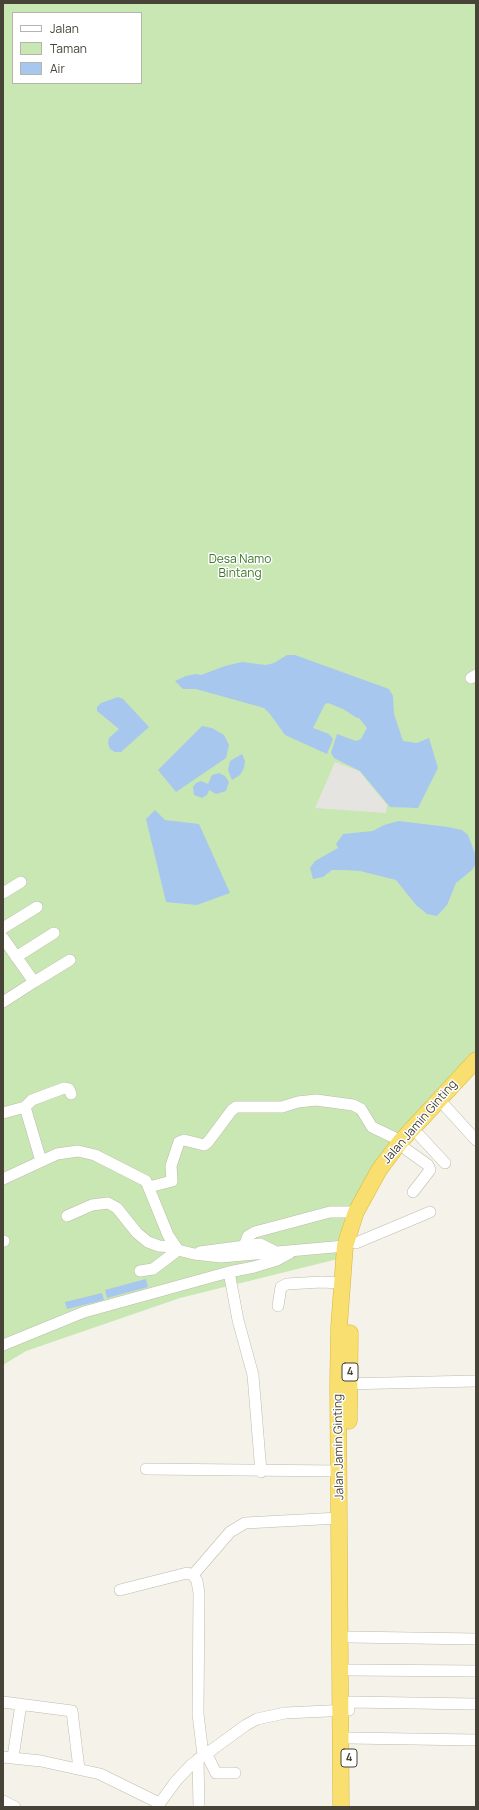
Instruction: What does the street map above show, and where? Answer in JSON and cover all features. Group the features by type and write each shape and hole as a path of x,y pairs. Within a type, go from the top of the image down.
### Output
{"highway":[{"name":"Jalan Jamin Ginting","path":"349,1807 348,1738 344,1706 349,1670 348,1498 341,1283 351,1244 356,1212 373,1179 476,1060"},
{"name":"Jalan Jamin Ginting","path":"341,1807 344,1706 339,1471 351,1244 380,1186 403,1146 419,1135 476,1074"}],"street":[{"path":"3,893 21,882"},
{"path":"3,928 37,907"},
{"path":"16,957 54,933"},
{"path":"3,938 34,982"},
{"path":"3,1002 70,960"},
{"path":"3,1113 25,1106 32,1100 64,1088 69,1089 71,1094"},
{"path":"149,1187 172,1181 171,1166 178,1142 184,1140 204,1145 212,1139 232,1110 240,1107 282,1108 298,1102 316,1100 353,1105 361,1109 372,1127 395,1138 428,1165 430,1170 413,1192"},
{"path":"25,1106 26,1114 41,1161"},
{"path":"445,1106 476,1140"},
{"path":"419,1135 445,1163"},
{"path":"3,1179 41,1161 67,1151 78,1151 90,1154 140,1177 149,1187 165,1229 177,1248"},
{"path":"67,1216 92,1205 108,1203 117,1208 137,1233 148,1242 159,1246 177,1248 194,1254 221,1257 294,1251 351,1244 430,1212"},
{"path":"244,1246 248,1236 255,1232 330,1212 356,1212"},
{"path":"194,1254 206,1250 260,1244 276,1252"},
{"path":"140,1271 153,1269 177,1248"},
{"path":"3,1345 84,1312 277,1260 294,1251"},
{"path":"229,1272 238,1320 253,1375 261,1472"},
{"path":"278,1306 281,1287 287,1284 321,1282 341,1283"},
{"path":"344,1385 476,1381"},
{"path":"146,1469 261,1472 339,1471"},
{"path":"193,1575 230,1532 245,1523 339,1518"},
{"path":"120,1590 187,1573 193,1575 196,1581 199,1593 198,1714 202,1756 199,1807"},
{"path":"349,1636 476,1639"},
{"path":"349,1670 476,1671"},
{"path":"3,1702 72,1711 79,1769"},
{"path":"21,1704 8,1757 100,1774 158,1805 176,1781 202,1756 246,1724 257,1719 285,1712 344,1706 476,1704"},
{"path":"348,1738 476,1740"},
{"path":"202,1756 216,1773 235,1774"},
{"path":"3,1801 15,1807"}],"green space":[{"name":"Desa Namo Bintang","path":"3,3 476,3 476,1052 408,1125 358,1193 346,1257 180,1298 26,1351 3,1365"}],"shaded area":[{"path":"335,762 359,771 387,805 386,813 315,808"}],"water":[{"path":"287,655 295,655 389,689 393,696 394,714 403,741 417,743 429,738 438,768 418,808 390,807 360,771 334,758 331,753 337,734 356,741 361,739 367,728 359,718 343,709 328,703 325,704 313,728 329,734 333,739 327,754 285,735 264,708 196,689 183,689 175,681 186,676 196,674 201,675 225,666 242,662 266,665 274,663"},
{"path":"118,697 123,699 149,727 121,752 115,752 110,749 108,743 109,738 119,729 97,711 97,707 101,703"},
{"path":"202,726 212,728 224,735 229,745 226,758 176,792 158,770"},
{"path":"242,754 245,761 244,768 240,775 232,780 228,770 230,761"},
{"path":"219,773 225,776 229,782 226,791 216,794 209,790 207,795 202,798 194,795 193,787 196,783 201,781 208,784 212,775"},
{"path":"155,810 165,820 199,824 230,893 197,905 166,902 146,819"},
{"path":"399,821 448,827 462,830 468,835 476,856 476,864 472,870 456,883 447,905 437,916 427,914 416,905 396,880 360,871 344,870 332,870 323,877 313,879 310,868 315,861 338,848 336,844 343,834 373,831 384,825"},
{"path":"146,1279 148,1287 107,1298 105,1290"},
{"path":"102,1293 104,1300 67,1309 65,1302"}]}
